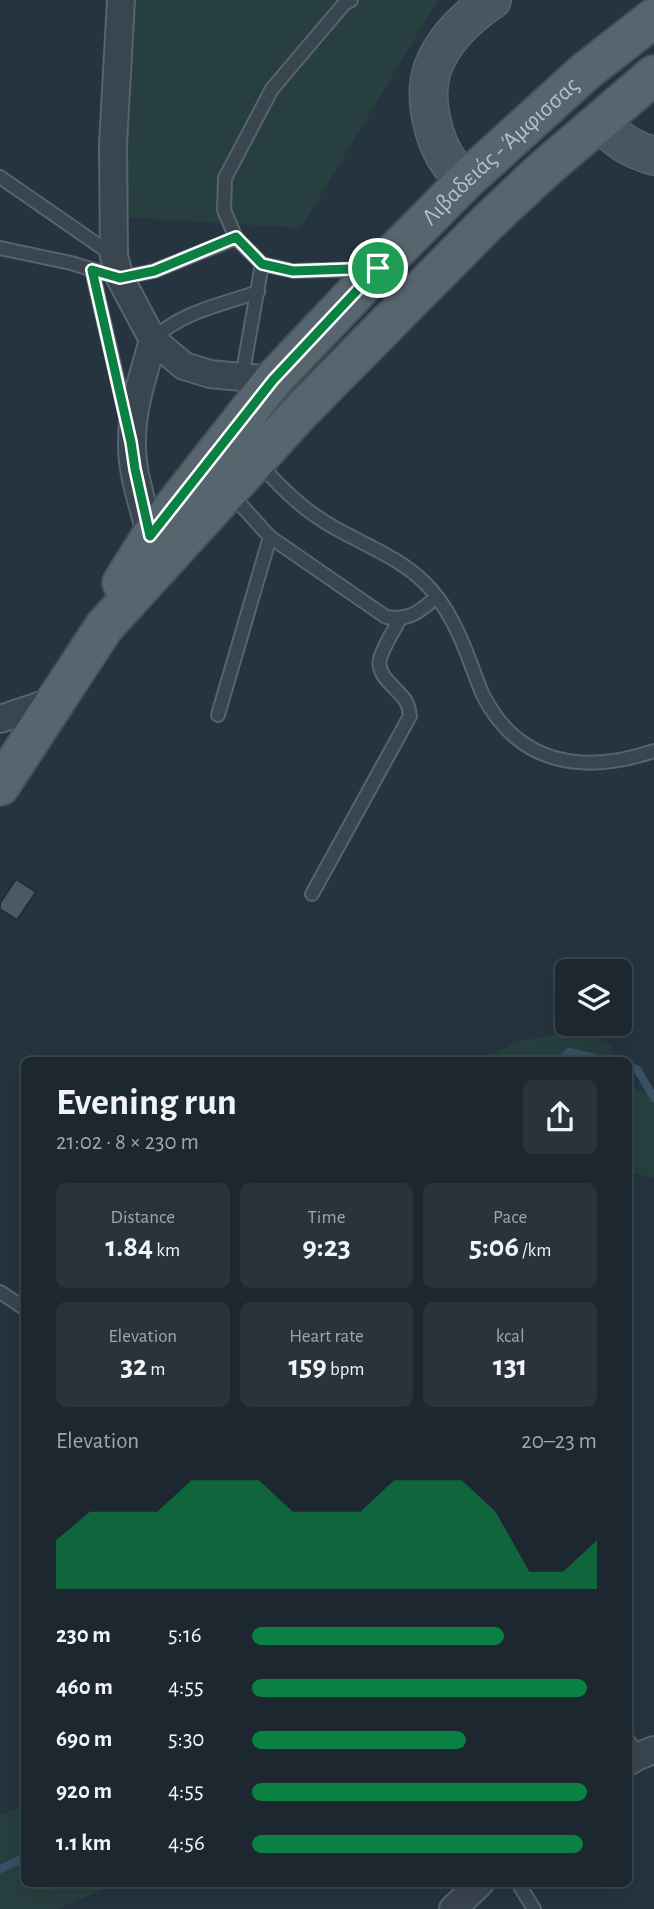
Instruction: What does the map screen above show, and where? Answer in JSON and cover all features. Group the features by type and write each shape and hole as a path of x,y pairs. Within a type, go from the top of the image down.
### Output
{"main road":[{"path":"466,180 450,164 438,142 431,119 429,95 432,71 443,47 480,3"},
{"name":"Λιβαδειάς - Άμφισσας","path":"104,627 125,577 150,536 258,379 378,268 466,180 586,71 654,18"},
{"name":"Λιβαδειάς - Άμφισσας","path":"0,786 104,627 301,411 541,172 654,75"},
{"path":"600,122 613,136 634,150 654,156"}],"street":[{"path":"121,0 108,268 153,340 184,366 210,374 258,379"},
{"path":"150,536 131,442 135,409 153,340"},
{"path":"0,719 57,700"},
{"path":"453,1909 476,1887"}],"lane":[{"path":"351,0 344,4 272,89 225,178 224,210 236,237 262,264 293,271 378,268"},
{"path":"0,177 108,268 131,442"},
{"path":"0,248 71,263 154,271 236,237"},
{"path":"258,379 258,292 262,264"},
{"path":"153,340 163,329 177,321 258,292"},
{"path":"257,460 301,506 333,527 389,556 424,582 437,597 459,633 483,696 499,721 519,741 546,756 572,762 605,762 654,751"},
{"path":"229,491 270,537 387,617 400,619 415,614 437,597"},
{"path":"218,715 270,537"},
{"path":"312,894 410,716 405,699 385,679 379,660 400,619"},
{"path":"0,1292 21,1306"},
{"path":"520,1887 534,1909"}],"green space":[{"path":"130,0 438,0 301,228 121,217"},
{"path":"555,1034 591,1036 608,1043 616,1057 487,1057 517,1042"},
{"path":"632,1086 654,1096 654,1178 632,1173"},
{"path":"21,1807 21,1887 110,1887 58,1909 0,1909 0,1815"}],"building":[{"path":"16,879 36,892 17,920 0,909 0,903"}],"waterway":[{"path":"564,1057 569,1052 591,1057"},
{"path":"632,1067 637,1069 654,1098"},
{"path":"0,1869 21,1859"}],"route":[{"path":"236,237 262,264 293,271 378,268 273,380 150,536 92,270 120,278 154,271 236,237"}]}
